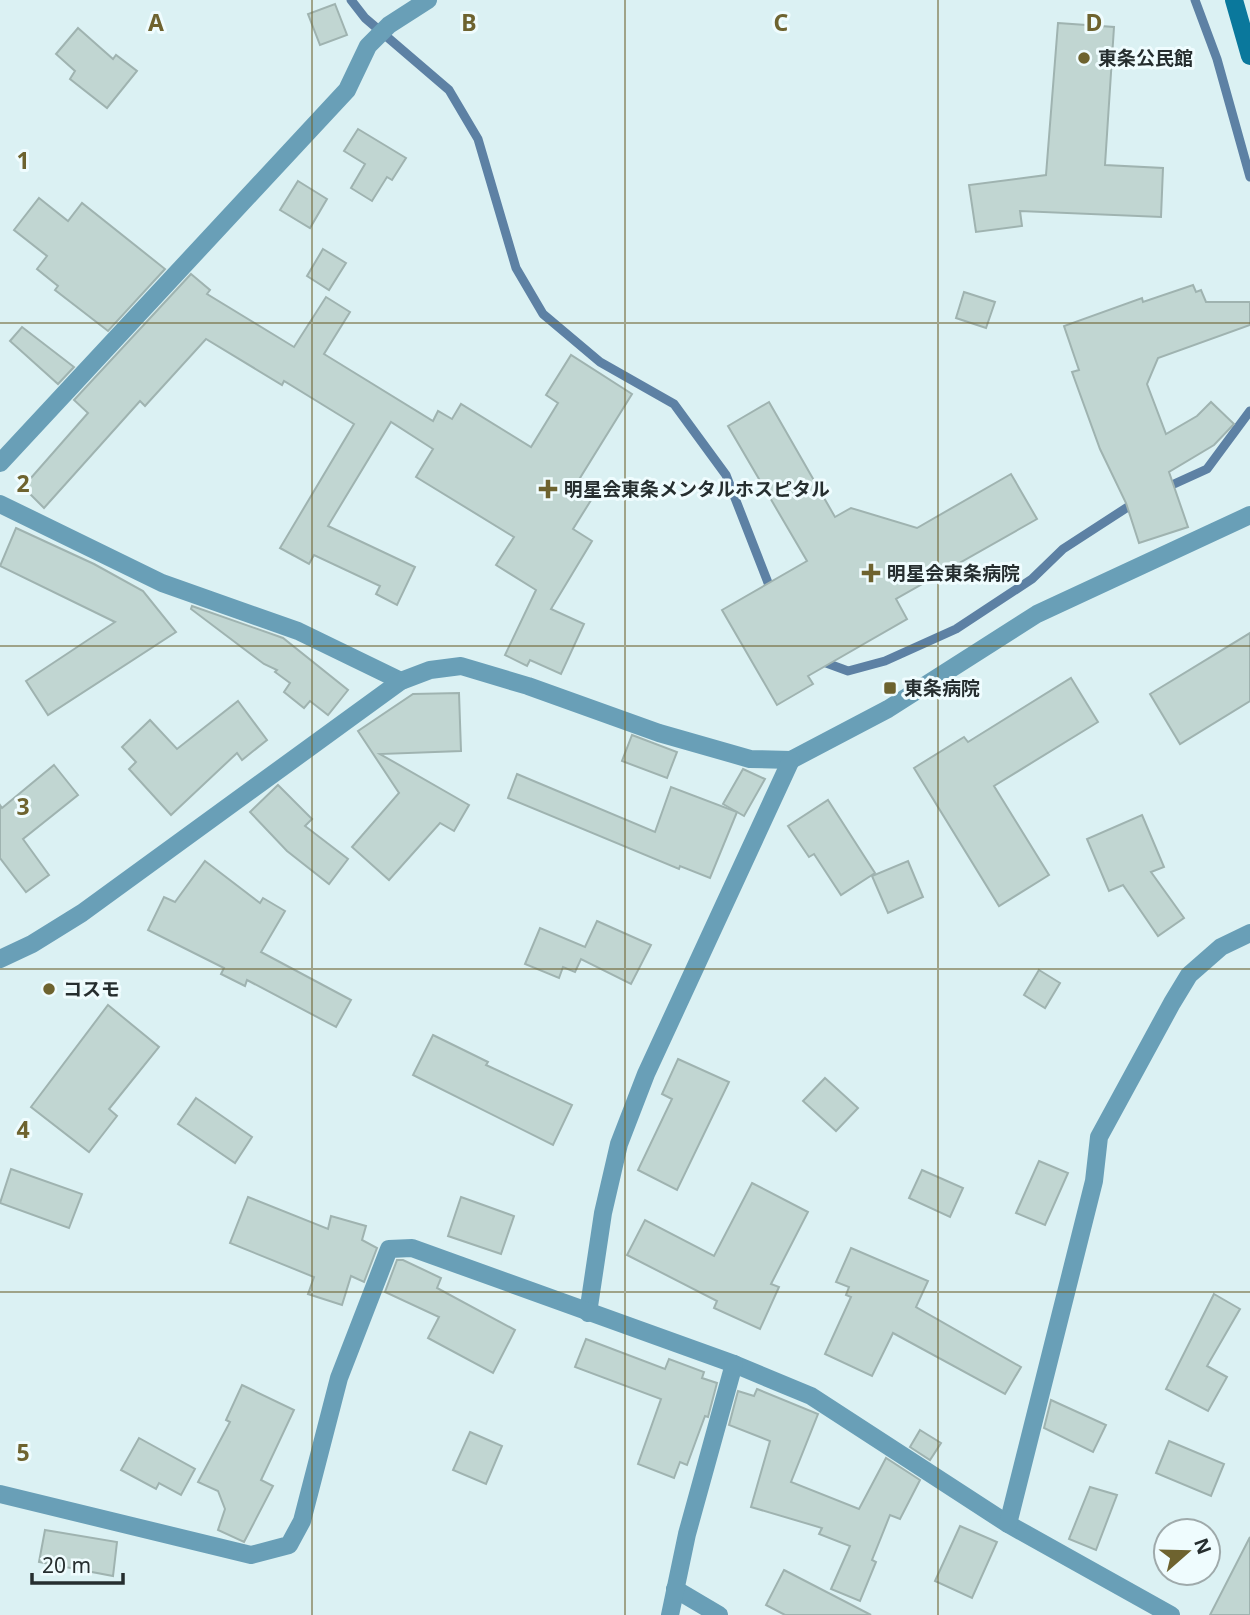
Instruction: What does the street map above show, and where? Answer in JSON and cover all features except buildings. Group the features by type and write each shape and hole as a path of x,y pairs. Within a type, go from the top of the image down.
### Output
{"main road":[{"path":"1234,0 1250,57"}],"street":[{"path":"0,463 347,90 368,46 389,25 428,0"},
{"path":"0,504 162,583 298,631 401,681"},
{"path":"0,959 32,944 82,913 401,681 430,670 461,666 528,686 659,733 750,759 791,760 888,709 1037,614 1250,515"},
{"path":"589,1313 603,1213 618,1144 646,1074 791,760"},
{"path":"1008,1524 1094,1181 1099,1137 1189,975 1221,947 1250,933"},
{"path":"0,1494 251,1555 289,1545 302,1521 339,1378 389,1249 412,1248 734,1364 811,1396 1008,1524 1171,1615"},
{"path":"670,1615 734,1364"},
{"path":"675,1590 719,1615"}],"waterway":[{"path":"351,0 365,18 449,90 478,139 516,268 543,314 600,362 674,404 726,475 772,593"},
{"path":"1195,0 1217,59 1250,177"},
{"path":"1163,489 1207,469 1250,411"},
{"path":"818,660 848,671 885,661 956,629 1032,579 1063,549 1137,501"}],"place":[{"name":"東条公民館","path":"1084,58"},
{"name":"明星会東条メンタルホスピタル","path":"548,489"},
{"name":"明星会東条病院","path":"871,573"},
{"name":"東条病院","path":"890,688"},
{"name":"コスモ","path":"49,989"}]}
